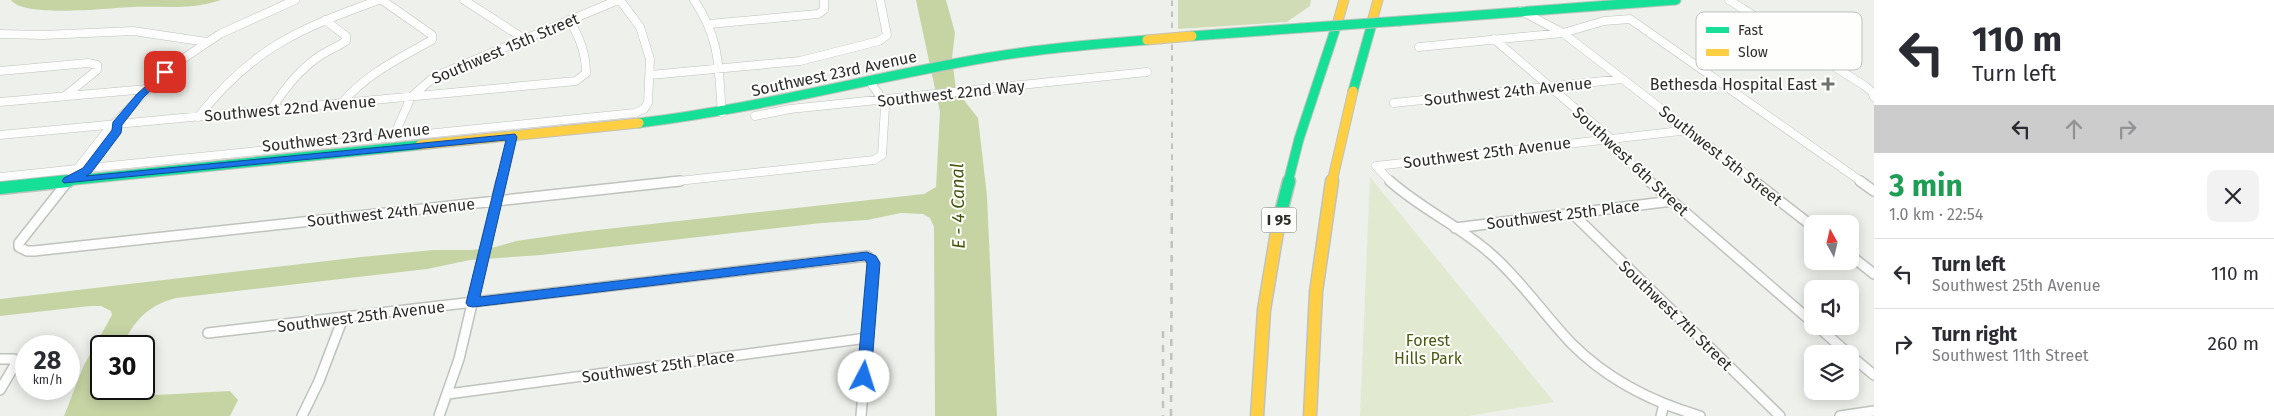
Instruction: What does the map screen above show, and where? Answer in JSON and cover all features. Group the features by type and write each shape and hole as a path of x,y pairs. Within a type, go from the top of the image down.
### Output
{"main road":[{"path":"1337,0 1337,24"},
{"name":"I 95","path":"1257,416 1264,316 1278,225 1290,169 1344,0"},
{"path":"1310,416 1313,322 1322,231 1340,140 1378,0"},
{"name":"Southwest 23rd Avenue","path":"0,188 512,137 722,113 964,62 1041,50 1192,36 1521,11 1608,2 1676,0"}],"street":[{"path":"68,181 107,131 116,124 147,88 175,64 207,42 259,15 295,0"},
{"path":"198,117 221,86 242,67 272,46 325,20 381,0 432,35 432,40 374,72 355,87 341,104"},
{"path":"464,0 524,38"},
{"path":"89,168 628,114 644,109 648,103 650,59 645,38 634,16 619,0"},
{"name":"Southwest 15th Street","path":"393,138 411,97 425,82 439,74 524,38 619,0"},
{"path":"694,0 709,24 717,48 722,113"},
{"path":"709,24 818,14 824,10 824,0"},
{"path":"650,75 800,61 884,40 887,35 880,0"},
{"path":"1729,0 1748,12"},
{"path":"1737,0 1755,12"},
{"name":"Southwest 5th Street","path":"1521,11 1531,20 1551,26 1564,33 1804,220"},
{"path":"1419,47 1564,33 1604,21 1630,19 1696,66"},
{"path":"271,110 295,75 319,57 346,41 346,36 325,20"},
{"name":"Southwest 22nd Avenue","path":"0,135 580,80 586,73 585,53 576,30 569,20"},
{"path":"1528,36 1531,20"},
{"path":"0,34 43,35 133,32 207,42"},
{"name":"Southwest 6th Street","path":"1494,39 1610,138 1631,164 1804,315"},
{"path":"0,71 95,64 98,68 97,70 65,96"},
{"path":"1702,70 1874,191"},
{"path":"1840,70 1865,86 1872,92 1874,97"},
{"name":"Southwest 22nd Way","path":"755,116 790,109 1147,72"},
{"name":"Southwest 24th Avenue","path":"1394,103 1623,79"},
{"path":"870,82 883,100"},
{"path":"0,102 147,88"},
{"name":"Southwest 24th Avenue","path":"68,181 60,188 19,243 22,249 44,250 879,158 882,155 885,111 883,100"},
{"path":"68,181 89,168 117,130 116,124"},
{"name":"Southwest 25th Avenue","path":"1455,228 1400,192 1376,166 1689,130"},
{"path":"439,416 448,394 473,303 512,137"},
{"path":"0,177 77,169"},
{"name":"Southwest 25th Place","path":"1455,228 1672,201"},
{"name":"Southwest 7th Street","path":"1572,213 1780,416"},
{"path":"1455,228 1504,266 1581,353 1614,378 1664,404 1700,416"},
{"name":"Southwest 25th Avenue","path":"208,333 867,256 874,263 867,338"},
{"path":"1859,262 1874,274"},
{"path":"302,416 319,381 343,318"},
{"path":"1828,335 1839,345"},
{"path":"861,416 867,338"},
{"name":"Southwest 25th Place","path":"448,394 867,338"},
{"path":"0,390 16,363 14,359 4,359"},
{"path":"1859,362 1874,375"},
{"path":"1661,416 1664,404"},
{"path":"1840,416 1874,411"}],"green space":[{"name":"Forest Hills Park","path":"1370,177 1554,402 1468,416 1360,416"}],"shaded area":[{"path":"1178,0 1311,0 1310,6 1287,22 1178,29"}],"water":[{"path":"11,0 221,0 186,7 132,7 68,11 32,9 18,6"},
{"name":"E - 4 Canal","path":"916,0 946,0 955,33 952,58 956,90 978,118 987,196 997,416 935,416 934,227 930,218 923,214 901,213 867,220 822,223 541,255 470,260 427,269 176,298 157,305 143,315 128,335 101,335 112,315 111,311 101,306 0,316 0,299 361,257 433,250 472,250 496,247 516,241 579,232 924,194 936,187 940,112"},
{"path":"90,354 90,400 155,400 155,395 230,391 238,400 230,416 64,416 70,400 80,400 80,375"}],"railway":[{"path":"1172,0 1172,181"},
{"path":"1171,416 1172,181"},
{"path":"1163,331 1163,416"}],"traffic: fast":[{"path":"1400,21 1676,0"},
{"path":"1301,28 1400,21"},
{"path":"1353,91 1371,27"},
{"path":"1192,36 1301,28"},
{"path":"1279,220 1299,139 1335,30"},
{"path":"639,123 721,112 1008,54 1147,40"},
{"path":"0,188 420,145"}],"traffic: slow":[{"path":"1338,21 1344,0"},
{"path":"1373,18 1378,0"},
{"path":"1147,40 1192,36"},
{"path":"1310,416 1312,333 1320,252 1334,172 1353,91"},
{"path":"420,145 639,123"},
{"path":"1257,416 1264,310 1279,220"}],"place":[{"name":"Bethesda Hospital East","path":"1828,84"}],"route":[{"path":"165,72 154,81 116,124 117,130 87,171 68,181 512,137 473,303 867,256 874,263 864,377"}]}
